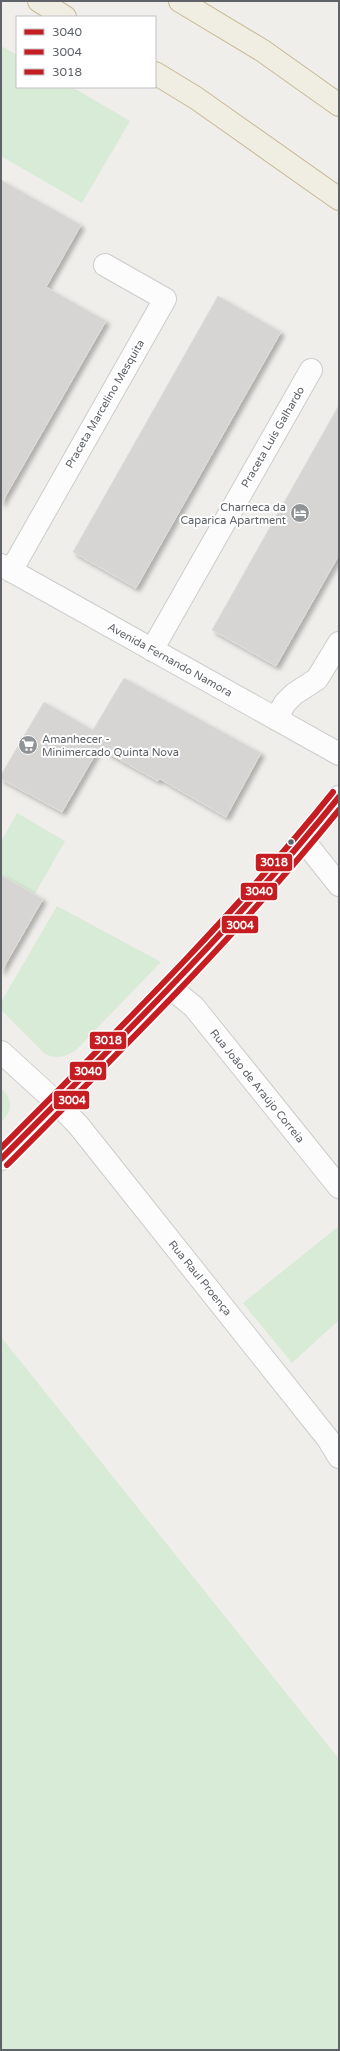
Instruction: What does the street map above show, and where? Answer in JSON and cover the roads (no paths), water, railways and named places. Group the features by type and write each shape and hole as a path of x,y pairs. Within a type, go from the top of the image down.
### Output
{"highway":[{"path":"39,1 63,16"},
{"path":"180,1 263,50 339,105"},
{"path":"156,73 196,98 339,199"}],"street":[{"name":"Praceta Marcelino Mesquita","path":"6,568 165,298 105,264"},
{"name":"Praceta Luís Galhardo","path":"152,650 311,370"},
{"name":"Avenida Fernando Namora","path":"6,568 339,754"},
{"path":"276,719 285,703 294,694 317,679 339,643"},
{"path":"1,1159 171,988 304,841 339,797"},
{"path":"304,841 339,885"},
{"name":"Rua João de Araújo Correia","path":"171,988 194,1007 339,1187"},
{"name":"Rua Raul Proença","path":"1,1052 57,1103 78,1126 328,1439 339,1457"}],"place":[{"name":"Charneca da Caparica Apartment","path":"300,513"},
{"name":"Amanhecer - Minimercado Quinta Nova","path":"28,745"}]}
